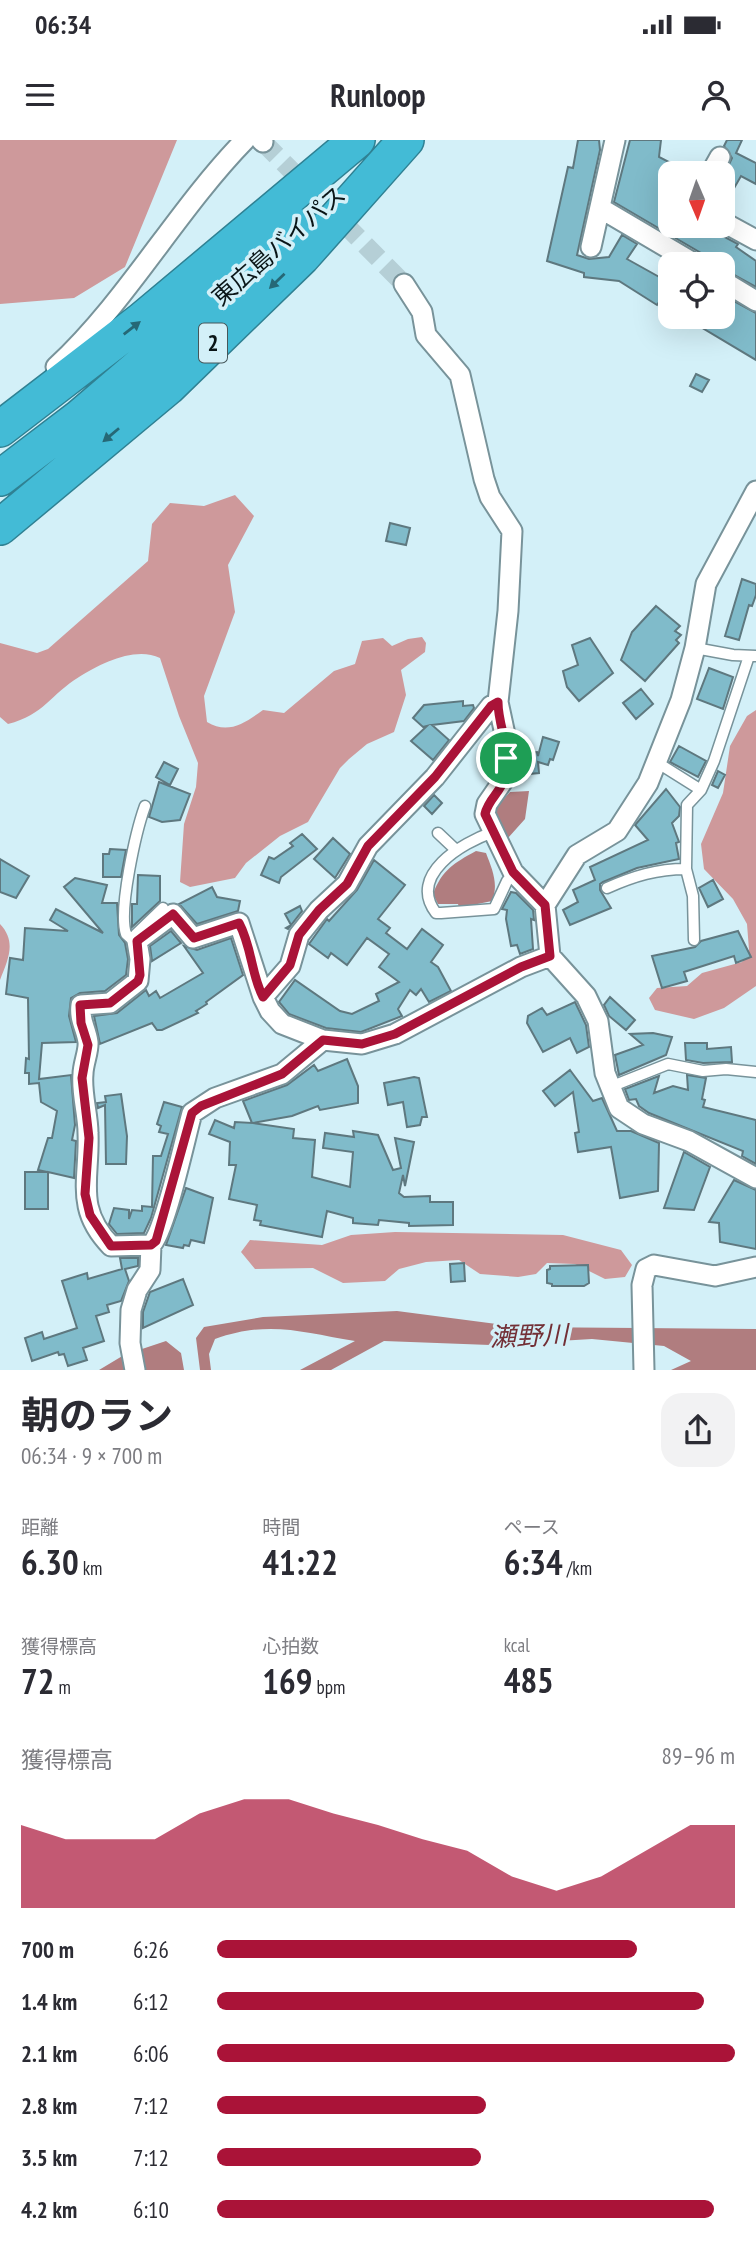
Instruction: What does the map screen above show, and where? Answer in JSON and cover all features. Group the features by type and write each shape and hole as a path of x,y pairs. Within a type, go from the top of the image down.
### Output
{"highway":[{"path":"0,429 142,320 357,140"},
{"name":"東広島バイパス","path":"158,350 366,140"},
{"name":"東広島バイパス","path":"0,478 79,418 400,140"},
{"name":"2","path":"0,527 168,387 302,257 406,140"}],"street":[{"path":"591,247 615,140"},
{"path":"0,411 37,384 105,318 207,180 256,141"},
{"path":"600,208 675,252"},
{"path":"735,229 756,240"},
{"path":"404,284 422,312 426,335 460,375 484,480 491,497 512,530 508,611 498,702 507,744 506,775 487,804 485,814 514,874 545,905"},
{"path":"735,288 756,301"},
{"path":"756,492 706,584 695,648 658,763 628,818 604,841 577,855 545,905 550,956 586,996 598,1021 605,1073 619,1108 643,1124 689,1141 756,1178"},
{"path":"263,997 290,965 299,935 319,910 347,884 368,846 428,784 491,706 498,702"},
{"path":"323,1040 282,1074 215,1098 192,1113 156,1241 151,1245 111,1246 90,1215 85,1194 89,1138 82,1078 88,1045 81,1023 80,1005 110,1003 138,981 140,975 134,942 173,914 194,938 239,923 253,958 257,986 270,1011 282,1024 323,1040 362,1044 395,1034 521,967 550,956"},
{"path":"135,1370 130,1343 131,1310 137,1290 150,1270 151,1245"},
{"path":"644,1370 642,1285 646,1269 654,1265 715,1276 756,1267"}],"lane":[{"path":"694,940 694,896 686,869 687,806 701,790 714,761 752,656 695,648"},
{"path":"658,763 701,790"},
{"path":"145,806 131,850 126,894 124,928 134,942 163,908"},
{"path":"492,832 456,850 437,864 428,897 436,913 495,909 507,881 514,874"},
{"path":"438,833 456,850"},
{"path":"607,888 634,876 686,869"},
{"path":"610,1087 668,1064 703,1072 726,1069 756,1072"}],"shaded area":[{"path":"0,140 177,140 125,267 74,298 0,304"},
{"path":"235,495 254,516 228,565 235,612 204,696 207,722 215,726 229,727 243,723 263,710 284,713 334,671 355,664 362,641 383,638 392,646 408,639 422,637 426,643 425,652 401,670 406,695 394,732 367,744 340,768 308,822 280,836 246,863 235,878 190,887 180,882 184,824 196,787 198,763 160,658 140,654 108,662 69,684 30,715 8,724 0,717 0,643 37,653 48,649 148,561 152,524 170,503 204,506"},
{"path":"756,710 756,986 724,1008 694,1019 655,1010 649,998 657,988 687,986 702,973 742,962 749,950 747,924 733,899 704,869 701,844 723,793 730,746 747,716"},
{"path":"0,924 10,944 0,980"},
{"path":"395,1232 563,1235 621,1250 632,1265 625,1277 605,1279 575,1264 547,1263 536,1274 518,1277 480,1274 459,1260 426,1262 399,1269 385,1281 343,1283 313,1268 255,1269 241,1252 250,1240 322,1245 351,1235"}],"water":[{"path":"529,791 525,819 508,838 495,816 497,806 510,792"},
{"path":"476,851 486,853 492,871 495,889 492,901 463,907 458,904 438,904 433,894 440,879 455,864"},
{"name":"瀬野川","path":"397,1311 519,1327 756,1329 756,1370 671,1370 691,1361 664,1346 592,1339 490,1345 384,1341 331,1370 300,1370 355,1341 301,1331 269,1329 234,1333 215,1339 209,1354 211,1370 200,1370 196,1338 204,1327 263,1317"},
{"path":"166,1341 181,1353 184,1370 99,1370 124,1355"}],"building":[{"path":"578,140 599,140 600,150 577,255 589,259 609,257 622,235 637,244 627,259 658,276 657,305 619,281 584,277 584,273 547,261 568,167 573,168"},
{"path":"630,140 661,140 659,157 667,161 658,161 658,228 614,202"},
{"path":"727,140 742,140 736,153 756,163 756,184 741,176 735,186 735,161 731,161 732,158 724,146"},
{"path":"675,238 727,238 738,244 736,247 756,261 756,287 735,276 735,252 699,252"},
{"path":"735,302 756,313 756,360 704,329 735,329"},
{"path":"696,374 709,380 702,392 690,386"},
{"path":"390,523 410,528 406,545 386,541"},
{"path":"742,579 756,584 756,595 752,606 749,605 739,640 725,636"},
{"path":"656,606 680,626 675,631 681,635 676,640 679,643 645,681 621,660 632,632"},
{"path":"590,638 613,673 579,701 567,687 563,671 578,665 572,645"},
{"path":"709,668 733,677 723,709 697,699"},
{"path":"641,689 653,704 636,719 623,703"},
{"path":"463,701 463,706 473,705 474,708 464,721 432,725 449,740 433,760 411,741 427,726 423,727 413,718 424,705"},
{"path":"543,737 559,742 553,760 550,759 548,765 538,762 539,773 519,775 519,754 537,752 538,756"},
{"path":"679,746 706,761 698,777 670,762"},
{"path":"164,762 178,769 170,785 156,777"},
{"path":"718,771 725,775 718,788 712,785"},
{"path":"159,782 190,794 180,820 162,822 149,817"},
{"path":"666,789 680,807 679,816 672,823 679,842 676,843 679,859 637,868 603,882 600,884 600,890 611,908 570,925 563,910 578,902 573,890 595,880 590,867 648,840 635,825"},
{"path":"434,795 442,803 432,814 424,806"},
{"path":"302,834 317,849 281,877 279,883 261,875 269,857 274,859 293,846 290,843"},
{"path":"333,838 350,854 335,878 314,859"},
{"path":"110,849 126,850 121,877 103,877 103,854 109,854"},
{"path":"0,859 29,876 16,898 0,892"},
{"path":"374,860 405,885 378,919 390,928 386,933 407,949 422,929 443,945 431,962 438,967 451,991 429,1002 421,989 416,995 410,990 398,1009 402,1016 361,1032 326,1028 289,1014 279,1002 295,980 340,1011 352,1014 379,1001 376,994 399,982 379,967 389,954 367,938 347,965 331,953 328,958 309,944 327,919 329,921 357,890"},
{"path":"138,875 160,876 160,901 132,927 132,904 137,904"},
{"path":"75,878 107,885 102,903 117,903 119,935 125,943 128,959 126,975 105,991 80,993 71,998 69,1016 76,1042 42,1043 39,1079 71,1075 75,1125 72,1140 76,1141 74,1178 48,1172 48,1209 25,1209 25,1172 47,1172 38,1170 48,1138 52,1138 57,1111 41,1102 39,1083 29,1084 29,1073 25,1073 26,1058 29,1059 28,998 6,994 10,958 23,960 25,928 68,931 50,920 56,909 103,933 64,887"},
{"path":"713,880 723,899 708,907 699,888"},
{"path":"212,887 217,897 240,901 238,911 197,924 179,904"},
{"path":"511,892 516,893 533,910 533,949 520,954 517,945 511,946 507,910 502,909"},
{"path":"300,906 302,911 288,929 286,928 291,925 285,914"},
{"path":"171,931 181,943 152,961 150,946"},
{"path":"738,931 751,957 736,963 734,956 684,972 687,981 662,988 652,956 695,947 701,941"},
{"path":"231,938 243,975 206,1002 207,1004 196,1011 198,1013 162,1030 157,1030 152,1023 100,1044 94,1016 117,1013 146,990 149,996 156,991 160,998 203,973 184,946 197,950"},
{"path":"610,997 635,1020 626,1030 609,1016 604,1005"},
{"path":"575,1002 586,1025 589,1047 577,1053 570,1038 543,1052 527,1023 528,1016 542,1008 547,1015"},
{"path":"653,1033 672,1037 666,1055 619,1075 615,1055 643,1045 630,1034"},
{"path":"685,1043 707,1043 707,1049 731,1047 732,1062 703,1063 686,1060"},
{"path":"347,1059 358,1086 358,1103 320,1110 318,1106 292,1116 253,1123 294,1129 293,1138 315,1140 312,1177 350,1187 353,1152 323,1148 325,1133 354,1137 353,1131 378,1135 393,1170 401,1168 395,1138 414,1142 405,1186 403,1175 399,1193 404,1197 430,1196 430,1202 453,1202 453,1225 409,1226 409,1223 379,1220 378,1225 353,1223 353,1218 327,1211 322,1237 260,1225 261,1221 254,1220 257,1205 229,1199 236,1165 229,1165 230,1142 209,1134 215,1120 234,1128 235,1122 252,1123 243,1101 287,1085 314,1065 318,1071"},
{"path":"570,1070 593,1101 602,1098 617,1131 631,1131 659,1143 658,1191 620,1198 611,1147 578,1152 575,1133 579,1132 573,1092 555,1106 543,1091"},
{"path":"687,1075 706,1078 703,1107 756,1120 756,1164 742,1156 743,1151 649,1113 639,1106 636,1099 629,1100 625,1089 659,1076 654,1093 673,1086 688,1090"},
{"path":"419,1078 427,1117 422,1117 420,1125 407,1127 403,1102 388,1105 384,1083"},
{"path":"121,1094 127,1136 126,1164 106,1164 105,1105 98,1108 97,1103 106,1102 105,1096"},
{"path":"164,1102 182,1107 151,1218 144,1233 117,1234 109,1224 114,1208 129,1210 129,1219 132,1210 142,1211 142,1206 152,1207 153,1156 161,1156 168,1134 159,1132 161,1126 157,1124"},
{"path":"684,1152 710,1167 694,1210 664,1208"},
{"path":"734,1180 756,1190 756,1249 720,1242 719,1223 709,1222"},
{"path":"186,1188 213,1198 204,1243 191,1240 189,1246 184,1245 183,1248 166,1245"},
{"path":"120,1258 138,1258 138,1266 125,1269 129,1281 121,1301 107,1305 109,1312 96,1316 104,1341 83,1348 87,1360 68,1366 64,1354 59,1355 58,1352 32,1361 25,1338 42,1332 44,1339 77,1328 62,1281 87,1273 88,1279 122,1269"},
{"path":"464,1263 465,1281 451,1282 450,1264"},
{"path":"588,1265 589,1283 584,1286 552,1286 547,1283 547,1270 550,1266"},
{"path":"183,1279 193,1305 143,1328 143,1312 150,1292"}],"tunnel":[{"path":"263,142 404,284"}],"route":[{"path":"498,702 500,724 507,744 506,758 506,775 487,804 485,814 513,872 545,905 550,956 521,967 395,1034 362,1044 340,1044 323,1040 282,1074 215,1098 201,1106 192,1113 156,1241 151,1245 111,1246 90,1215 85,1194 89,1138 82,1078 88,1040 81,1023 80,1005 110,1003 138,981 139,937 173,914 194,938 205,936 234,922 239,923 253,958 257,986 263,997 290,965 299,935 319,910 347,884 368,846 435,777 491,706 498,702"}]}
